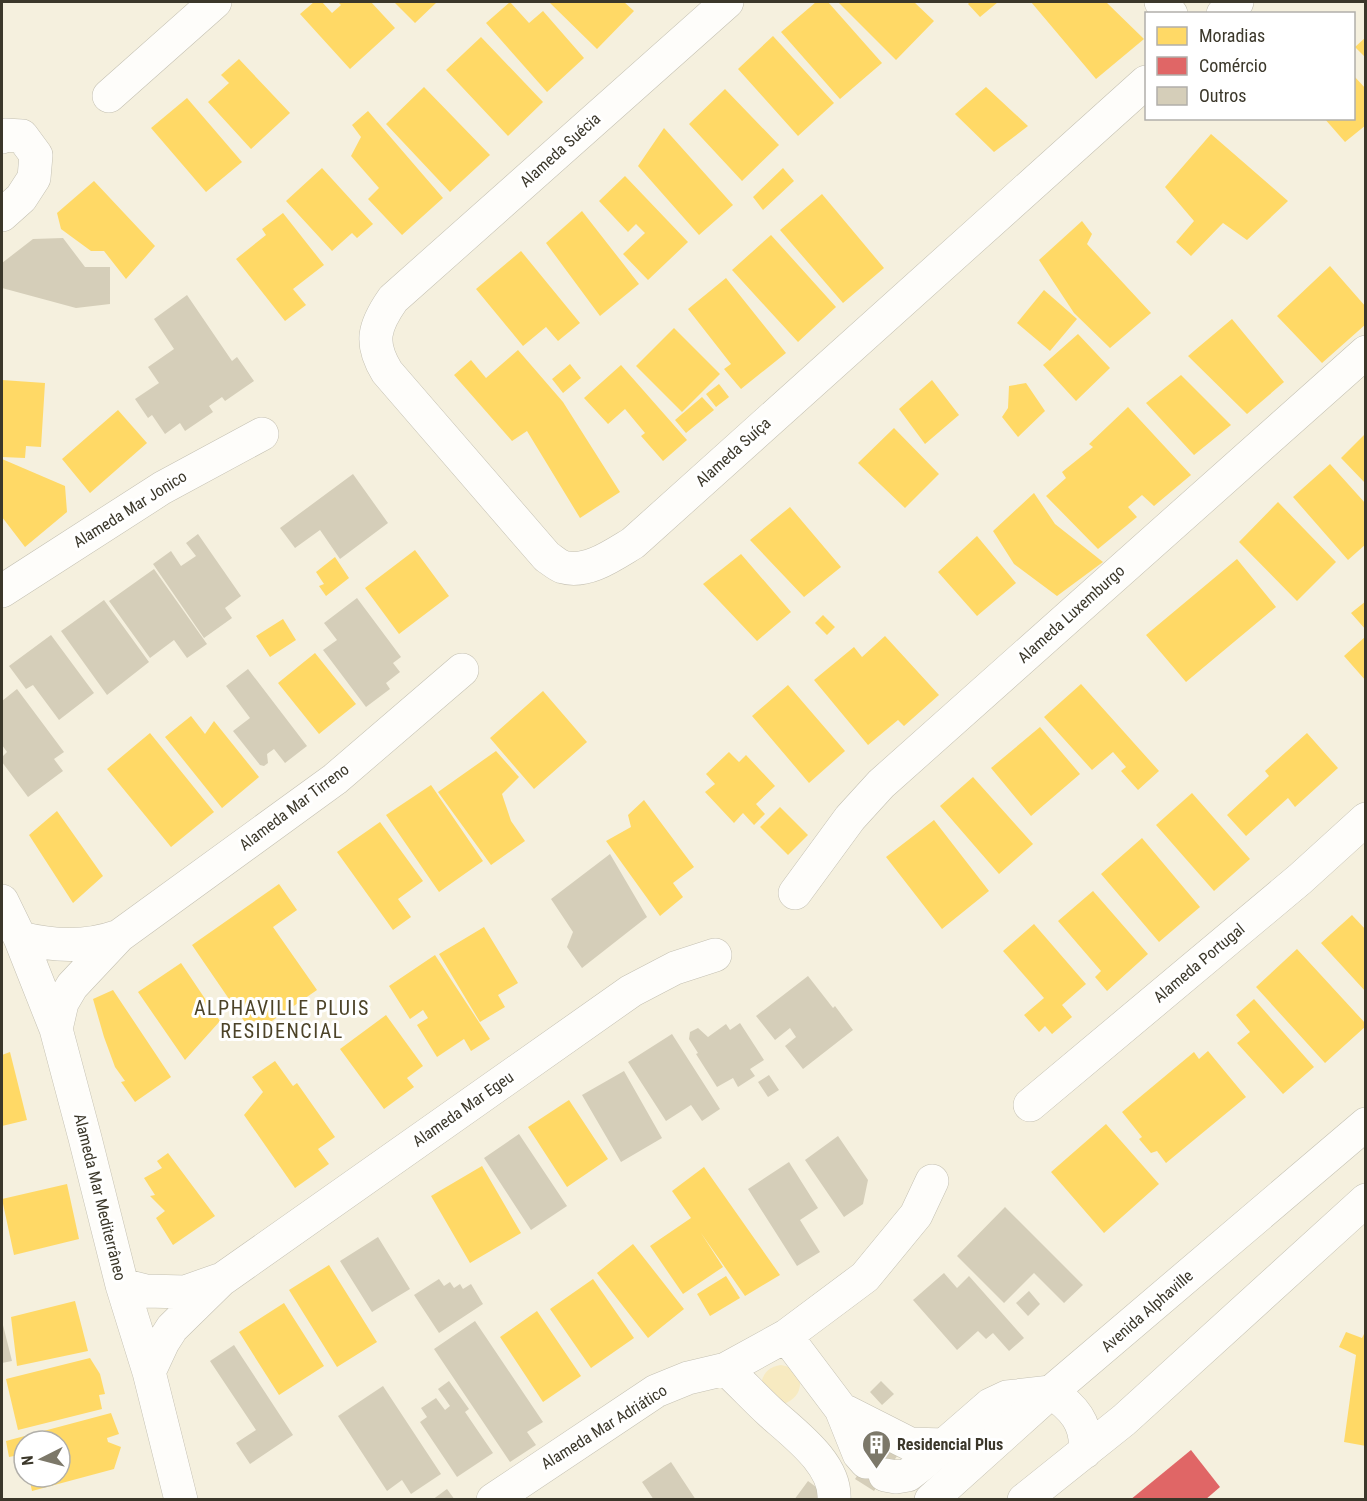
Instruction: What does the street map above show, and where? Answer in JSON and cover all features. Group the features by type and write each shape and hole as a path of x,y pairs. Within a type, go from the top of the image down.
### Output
{"street":[{"path":"109,96 215,2"},
{"name":"Alameda Suécia","path":"393,299 727,2"},
{"path":"1225,12 1237,2"},
{"name":"Alameda Suíça","path":"393,299 380,317 375,340 377,356 387,372 547,557 562,567 579,569 607,559 633,543 1145,83"},
{"path":"2,137 5,135 22,136 36,155 34,178 21,198 2,215"},
{"name":"Alameda Luxemburgo","path":"795,893 850,818 881,784 1365,351"},
{"name":"Alameda Mar Jonico","path":"5,586 162,488 262,434"},
{"name":"Alameda Mar Tirreno","path":"56,1029 62,1003 72,986 118,936 335,779 462,670"},
{"name":"Alameda Portugal","path":"1030,1105 1300,879 1365,819"},
{"name":"Alameda Mar Mediterrâneo","path":"2,901 20,938 56,1029 122,1285 149,1372 178,1486"},
{"name":"Alameda Mar Tirreno","path":"20,938 44,944 84,945 118,936"},
{"name":"Alameda Mar Egeu","path":"149,1372 172,1328 221,1280 631,990 675,968 715,954"},
{"name":"Avenida Alphaville","path":"931,1500 1051,1392 1365,1124"},
{"name":"Alameda Mar Adriático","path":"493,1500 656,1391 688,1378 726,1369 786,1336 865,1277 916,1215 932,1181"},
{"path":"1024,1500 1124,1419 1365,1200"},
{"name":"Alameda Mar Egeu","path":"122,1285 146,1291 185,1292 221,1280"},
{"path":"786,1336 836,1403 859,1454 876,1469 896,1477 908,1474 990,1405 1006,1397 1051,1392 1076,1413 1083,1425 1086,1439 1085,1452"},
{"path":"726,1369 801,1439 824,1465 835,1492 834,1500"},
{"path":"836,1403 910,1444 944,1445"},
{"path":"790,1429 836,1403"},
{"path":"178,1486 205,1500"}],"shaded area":[{"path":"781,1365 795,1371 800,1383 796,1395 783,1404 761,1386 766,1372"}],"building: Moradias":[{"path":"314,2 322,2 332,13 341,5 338,2 371,2 395,28 350,69 300,14"},
{"path":"394,2 437,2 415,23"},
{"path":"510,2 529,23 543,11 584,58 547,92 486,23"},
{"path":"549,2 624,2 634,11 597,49"},
{"path":"816,2 828,2 882,63 840,99 781,32"},
{"path":"838,2 914,2 934,21 896,60"},
{"path":"970,2 998,2 980,17 968,4"},
{"path":"1031,2 1106,2 1144,39 1096,79"},
{"path":"773,36 834,103 798,136 738,69"},
{"path":"481,37 543,102 508,136 446,70"},
{"path":"1366,37 1366,58 1355,47"},
{"path":"239,59 290,113 251,149 208,102 229,83 221,75"},
{"path":"1355,77 1366,89 1366,125 1345,142 1326,120 1355,120"},
{"path":"424,87 490,155 450,192 386,124"},
{"path":"986,87 1028,126 994,152 955,114"},
{"path":"725,89 779,145 742,181 689,124"},
{"path":"187,98 242,162 206,192 151,128"},
{"path":"368,111 443,198 402,235 368,199 379,188 351,156 361,137 352,125"},
{"path":"664,128 733,205 699,235 638,166"},
{"path":"1211,134 1288,201 1247,240 1223,223 1191,256 1176,242 1194,221 1165,187"},
{"path":"322,168 373,224 357,238 352,233 332,251 286,201"},
{"path":"783,168 794,181 763,210 753,197"},
{"path":"625,176 688,242 648,280 623,254 645,233 636,224 628,232 599,201"},
{"path":"94,181 155,246 126,279 104,251 91,251 61,229 57,213"},
{"path":"822,194 884,268 843,303 780,230"},
{"path":"582,211 639,284 600,316 546,243"},
{"path":"283,213 324,265 293,289 306,305 285,321 236,259 266,235 262,229"},
{"path":"1082,221 1092,234 1087,244 1151,313 1110,348 1074,313 1039,260"},
{"path":"771,235 836,307 798,342 732,270"},
{"path":"521,251 580,323 558,341 546,327 523,346 476,289"},
{"path":"1330,266 1366,307 1366,324 1322,363 1277,316"},
{"path":"726,278 786,353 741,389 724,369 731,364 688,309"},
{"path":"1044,290 1077,319 1050,351 1017,323"},
{"path":"1232,319 1284,382 1247,414 1188,356"},
{"path":"674,328 720,374 682,412 636,366"},
{"path":"1078,334 1110,368 1076,401 1043,365"},
{"path":"518,350 563,402 620,492 580,518 527,431 512,441 454,375 471,360 486,378"},
{"path":"570,364 581,378 563,393 552,379"},
{"path":"621,365 687,440 663,461 641,436 645,433 625,409 608,424 584,398"},
{"path":"1181,375 1231,425 1194,455 1146,403"},
{"path":"2,380 45,383 41,447 26,446 25,458 2,457"},
{"path":"932,380 959,415 925,444 899,409"},
{"path":"1026,383 1045,411 1018,437 1002,417 1008,408 1009,386"},
{"path":"719,384 729,397 716,407 706,394"},
{"path":"702,397 714,410 686,433 675,420"},
{"path":"1128,407 1191,475 1154,506 1142,495 1128,507 1137,517 1098,549 1046,496 1066,478 1062,472 1093,447 1089,444"},
{"path":"118,410 147,443 90,493 62,459"},
{"path":"894,428 939,474 905,508 858,463"},
{"path":"1366,433 1366,484 1341,458"},
{"path":"2,459 65,486 67,512 25,547 2,517"},
{"path":"1330,464 1366,504 1366,544 1348,560 1293,497"},
{"path":"1034,493 1055,524 1103,562 1057,596 1014,564 993,531"},
{"path":"1278,502 1336,562 1297,601 1239,542"},
{"path":"790,507 841,567 804,597 750,540"},
{"path":"977,536 1016,583 977,616 938,572"},
{"path":"415,550 449,596 399,634 365,588"},
{"path":"741,554 791,612 757,641 703,584"},
{"path":"335,557 349,578 326,596 319,586 324,584 316,572"},
{"path":"1237,559 1276,607 1186,682 1146,635"},
{"path":"1366,601 1366,630 1351,613"},
{"path":"823,615 835,627 827,635 815,623"},
{"path":"283,619 296,640 270,657 256,636"},
{"path":"885,636 939,695 904,726 898,720 868,745 814,680 854,647 862,657"},
{"path":"1366,636 1366,681 1344,656"},
{"path":"315,653 356,704 319,734 278,683"},
{"path":"1081,684 1159,771 1138,790 1121,771 1126,767 1113,752 1092,770 1044,717"},
{"path":"788,685 845,751 809,783 752,716"},
{"path":"543,691 587,742 534,789 490,738"},
{"path":"191,716 205,734 214,721 259,777 222,808 165,737"},
{"path":"1040,727 1080,774 1031,816 991,768"},
{"path":"150,733 214,812 171,847 107,769"},
{"path":"1307,733 1338,768 1295,807 1288,798 1246,836 1227,815 1269,776 1265,771"},
{"path":"496,751 519,777 502,794 511,821 525,841 491,865 438,792"},
{"path":"729,752 739,762 746,755 775,786 756,804 765,814 754,825 743,813 734,823 705,792 715,784 706,774"},
{"path":"973,777 1033,844 999,874 940,806"},
{"path":"431,785 483,861 439,892 386,815"},
{"path":"1192,793 1250,859 1214,891 1156,825"},
{"path":"644,800 694,867 673,883 683,897 660,916 606,841 631,827 628,815"},
{"path":"780,807 808,835 788,855 760,827"},
{"path":"57,811 103,876 73,903 29,835"},
{"path":"934,820 989,891 942,929 886,857"},
{"path":"380,822 423,881 398,899 411,917 393,930 337,852"},
{"path":"1142,838 1200,907 1159,942 1101,874"},
{"path":"279,884 297,910 273,927 317,990 253,1034 192,945"},
{"path":"1093,891 1148,954 1107,991 1095,977 1101,971 1058,921"},
{"path":"1352,915 1366,930 1366,992 1321,943"},
{"path":"1034,924 1086,984 1062,1005 1072,1017 1052,1034 1045,1026 1039,1032 1024,1015 1044,998 1003,951"},
{"path":"484,927 518,983 498,995 505,1007 480,1022 439,954"},
{"path":"1297,949 1366,1024 1325,1063 1256,987"},
{"path":"435,955 490,1039 471,1051 464,1039 437,1057 417,1025 428,1018 423,1010 410,1019 389,986"},
{"path":"181,963 220,1021 185,1060 138,992"},
{"path":"113,990 171,1077 135,1102 121,1082 125,1081 115,1067 93,999"},
{"path":"1254,999 1314,1067 1283,1094 1237,1043 1250,1032 1236,1015"},
{"path":"386,1015 423,1066 407,1078 414,1087 384,1109 340,1049"},
{"path":"1208,1051 1246,1097 1166,1163 1157,1151 1151,1153 1139,1139 1142,1137 1122,1112 1194,1052 1199,1059"},
{"path":"10,1052 27,1120 2,1126 2,1055"},
{"path":"275,1061 293,1086 297,1083 335,1137 318,1149 329,1164 295,1188 244,1115 263,1092 252,1077"},
{"path":"569,1100 608,1159 567,1187 528,1127"},
{"path":"1106,1124 1159,1184 1104,1233 1051,1172"},
{"path":"168,1153 215,1216 173,1245 156,1218 165,1211 150,1196 155,1195 144,1178 162,1168 157,1161"},
{"path":"482,1166 521,1233 470,1263 431,1196"},
{"path":"704,1167 780,1275 745,1296 701,1233 723,1267 683,1294 650,1246 691,1218 672,1191"},
{"path":"67,1184 79,1239 14,1255 2,1199"},
{"path":"633,1244 684,1309 648,1338 597,1273"},
{"path":"329,1265 377,1342 337,1367 289,1290"},
{"path":"726,1276 740,1298 710,1316 697,1294"},
{"path":"593,1279 634,1338 591,1368 550,1309"},
{"path":"75,1301 88,1351 17,1366 11,1317"},
{"path":"284,1303 324,1366 279,1395 239,1332"},
{"path":"537,1311 581,1376 543,1402 500,1337"},
{"path":"1366,1330 1366,1446 1344,1442 1356,1355 1339,1347 1346,1332 1362,1338"},
{"path":"90,1358 100,1374 105,1394 99,1395 102,1409 18,1429 6,1379"},
{"path":"111,1413 119,1434 107,1438 108,1442 121,1447 114,1469 72,1480 72,1429 51,1429"},
{"path":"12,1439 12,1456 9,1457 6,1441"}],"building: Comércio":[{"path":"1191,1450 1220,1487 1205,1500 1130,1500"}],"building: Outros":[{"path":"63,238 85,267 110,267 110,304 76,308 2,288 2,263 33,239"},
{"path":"187,295 232,361 237,357 254,381 225,401 222,397 209,406 213,412 185,431 180,423 165,434 152,415 148,418 135,399 159,383 148,367 174,349 154,319"},
{"path":"353,474 388,523 340,559 320,530 295,548 280,528"},
{"path":"198,534 241,596 225,608 232,618 204,638 153,564 171,551 181,566 196,556 186,543"},
{"path":"154,569 207,644 187,658 174,640 150,658 109,601"},
{"path":"357,598 401,657 393,663 400,672 386,683 390,689 366,707 323,650 337,640 324,623"},
{"path":"104,600 149,662 107,695 61,631"},
{"path":"51,635 94,693 59,720 33,685 26,689 9,666"},
{"path":"248,669 307,746 285,763 274,749 267,754 268,763 264,766 260,765 233,731 250,718 226,686"},
{"path":"17,689 64,752 54,759 63,771 28,797 2,762 2,757 7,752 2,745 2,701"},
{"path":"610,854 647,917 582,968 567,947 573,932 551,899"},
{"path":"808,976 853,1030 803,1069 785,1046 796,1037 790,1028 775,1040 756,1016"},
{"path":"740,1023 764,1060 750,1069 755,1076 738,1087 733,1078 717,1087 696,1054 698,1053 689,1039 690,1032 698,1028 708,1037 726,1024 730,1030"},
{"path":"672,1034 720,1109 702,1121 691,1105 666,1121 628,1062"},
{"path":"624,1071 662,1138 621,1162 582,1095"},
{"path":"769,1075 779,1090 768,1097 758,1082"},
{"path":"519,1134 567,1206 531,1230 484,1158"},
{"path":"838,1136 868,1180 863,1204 844,1217 805,1160"},
{"path":"789,1162 818,1208 800,1220 820,1252 797,1266 748,1189"},
{"path":"1005,1207 1083,1285 1064,1303 1034,1273 1004,1303 957,1256"},
{"path":"378,1237 410,1289 372,1312 340,1261"},
{"path":"944,1273 957,1288 969,1276 1024,1338 1009,1351 993,1333 986,1339 978,1331 957,1350 913,1300"},
{"path":"439,1279 444,1286 450,1282 454,1288 460,1284 463,1289 471,1284 483,1304 439,1333 414,1295"},
{"path":"1029,1291 1040,1304 1028,1316 1016,1303"},
{"path":"2,1321 12,1361 2,1363"},
{"path":"475,1321 543,1422 527,1432 536,1445 510,1462 434,1349"},
{"path":"234,1345 293,1435 250,1464 236,1443 256,1430 210,1361"},
{"path":"449,1381 469,1409 465,1412 493,1453 457,1477 420,1422 427,1417 421,1408 436,1398 445,1410 450,1406 438,1389"},
{"path":"881,1381 894,1394 882,1405 870,1392"},
{"path":"383,1386 441,1474 411,1494 402,1480 387,1491 338,1416"},
{"name":"Residencial Plus","path":"881,1441 899,1453 874,1491 855,1479"},
{"path":"671,1462 696,1500 654,1500 642,1482"},
{"path":"808,1481 824,1493 823,1500 794,1500"},
{"path":"447,1489 455,1500 432,1500"}],"place":[{"name":"Residencial Plus","path":"876,1470"}],"district":[{"name":"ALPHAVILLE PLUIS RESIDENCIAL","path":"282,1020"}]}
